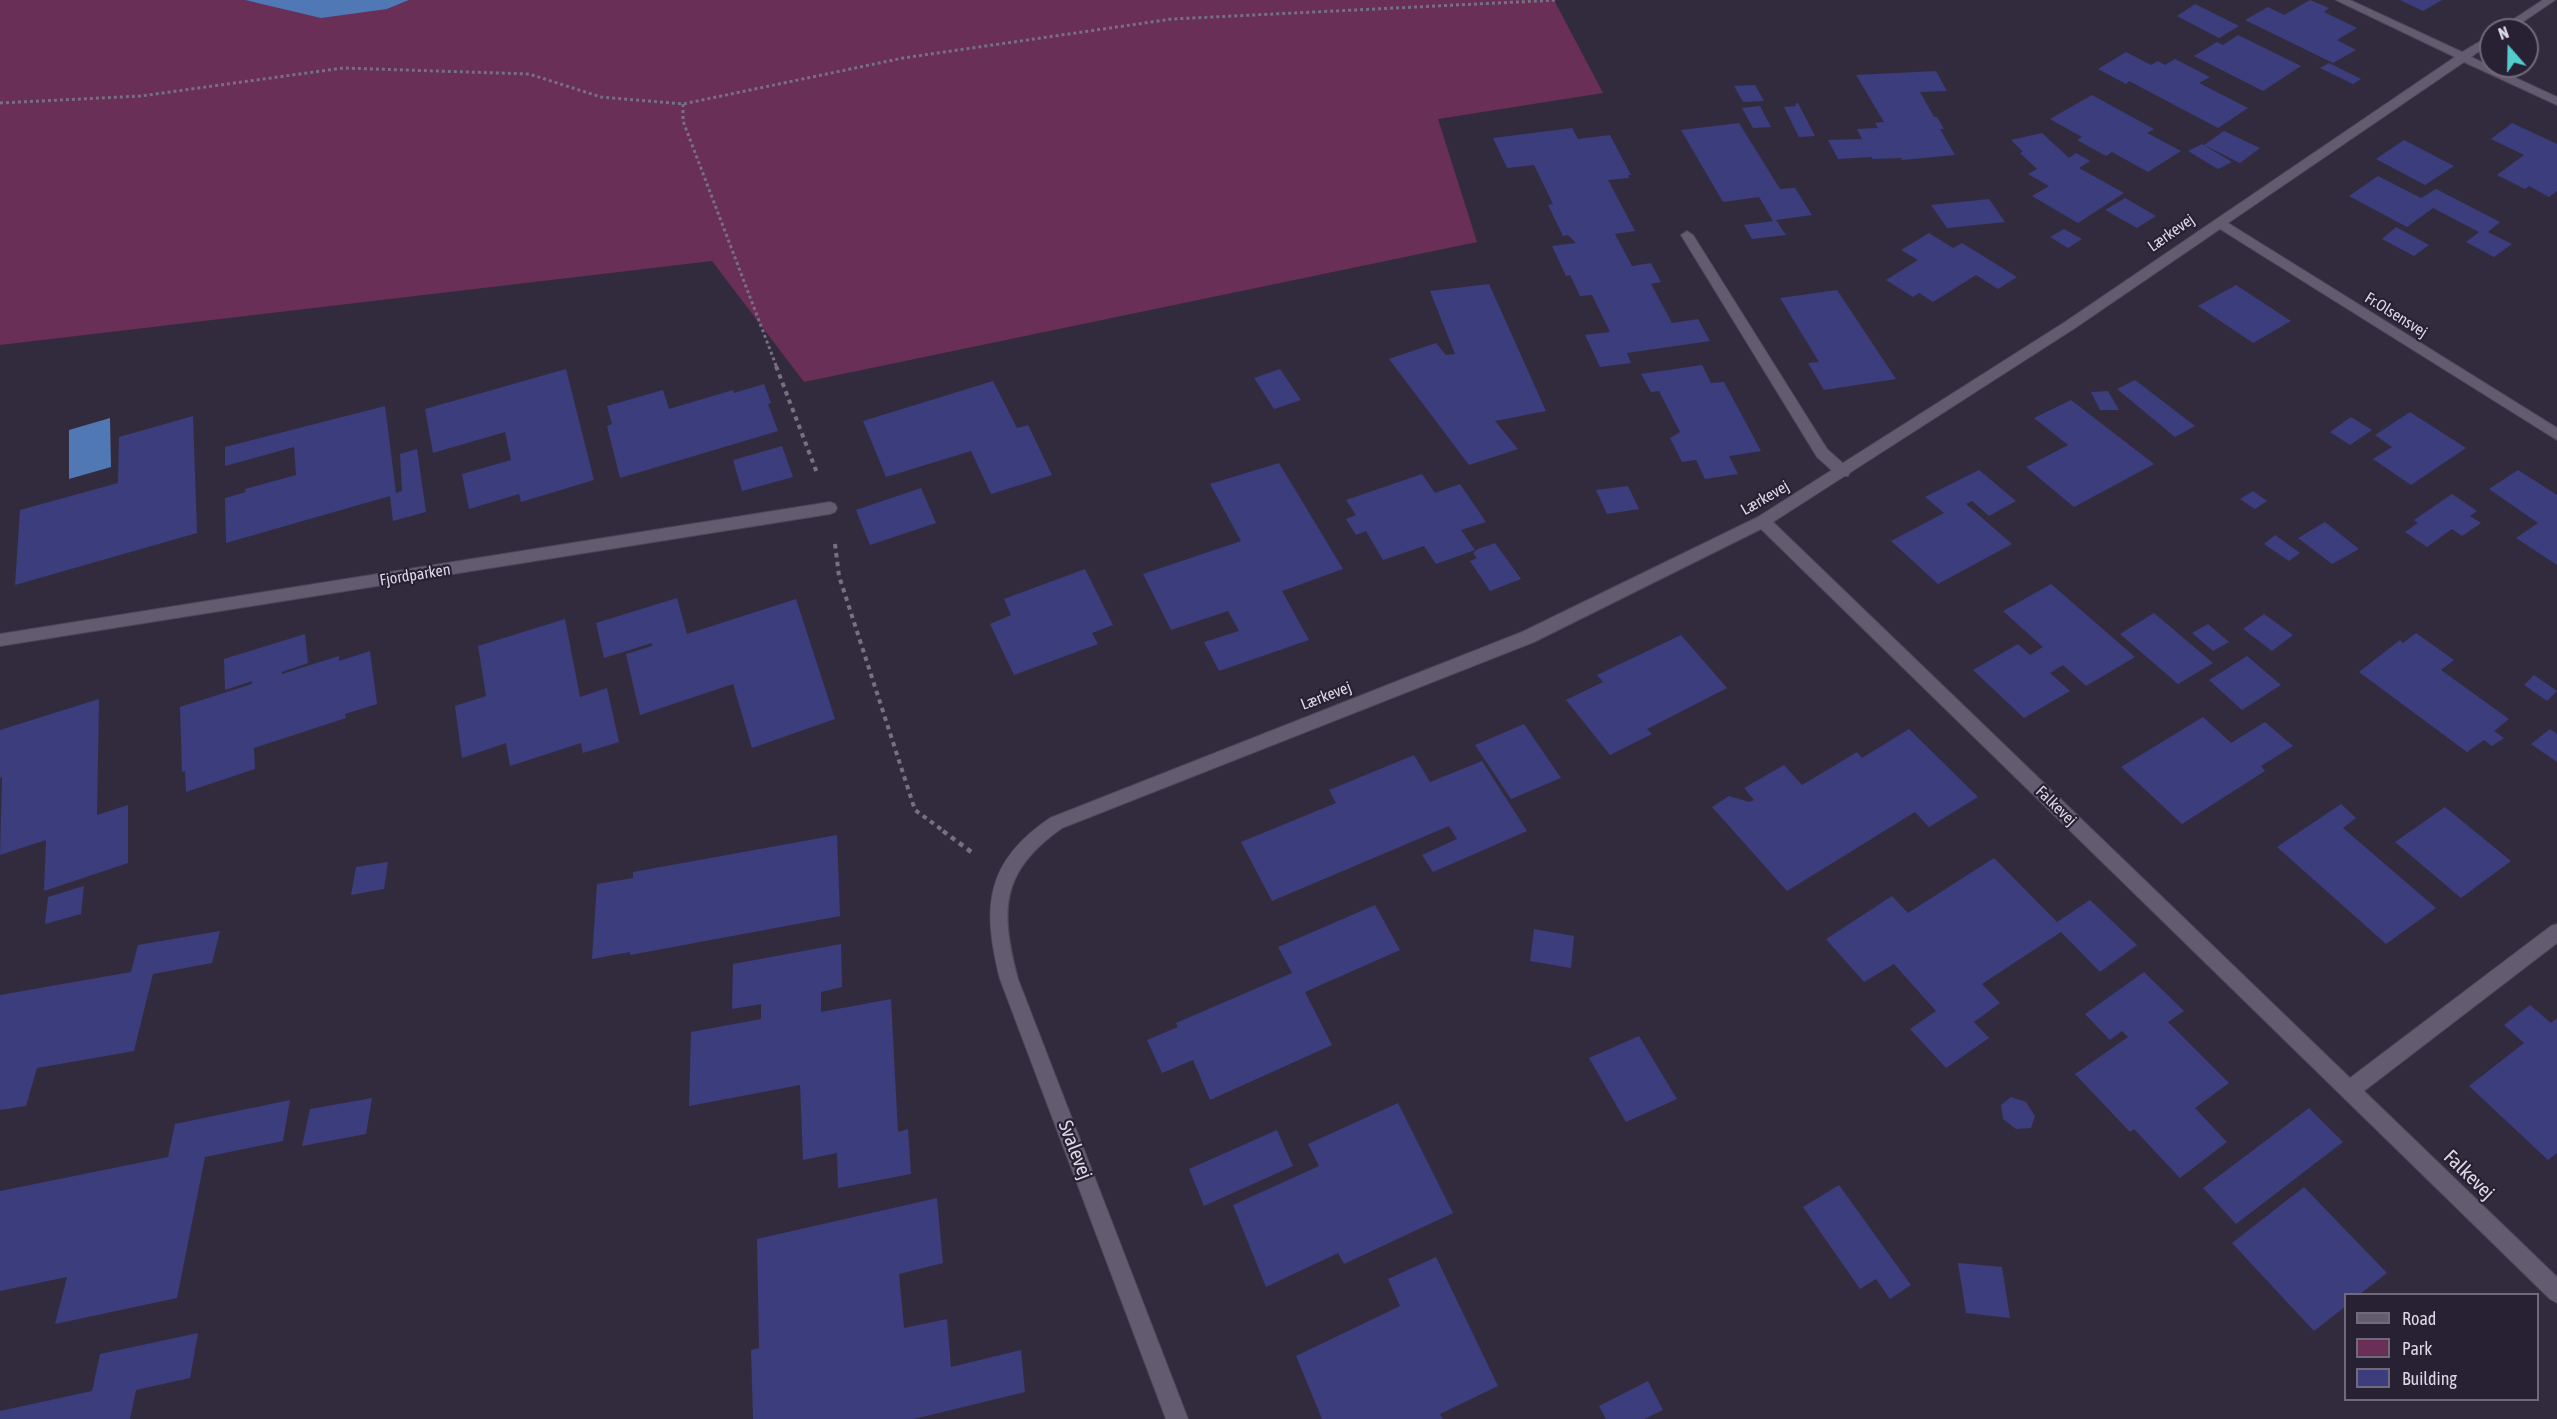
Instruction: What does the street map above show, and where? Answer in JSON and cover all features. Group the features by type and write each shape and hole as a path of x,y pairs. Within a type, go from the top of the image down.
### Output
{"street":[{"path":"2342,0 2557,101"},
{"path":"2522,18 2550,0"},
{"name":"Lærkevej","path":"1004,876 1013,860 1025,846 1039,832 1056,823 1528,637 1593,607 1763,521 1843,472 2087,313 2479,46"},
{"name":"Fr.Olsensvej","path":"2218,222 2557,435"},
{"path":"1688,235 1822,453 1843,472"},
{"name":"Fjordparken","path":"0,640 830,508"},
{"name":"Falkevej","path":"1763,521 2557,1292"},
{"name":"Svalevej","path":"1004,876 999,900 998,925 1001,953 1009,979 1178,1419"},
{"path":"2349,1090 2557,932"}],"path":[{"path":"0,103 141,96 343,68 529,74 601,97 683,104 903,58 1172,19 1558,0"}],"green space":[{"path":"0,0 245,0 283,7 387,9 409,0 1554,0 1603,93 1438,119 1477,242 804,382 712,261 0,345"}],"water":[{"path":"245,0 409,0 387,9 321,18"},
{"path":"110,418 111,467 69,479 69,430"}],"building":[{"path":"2310,0 2329,8 2324,12 2357,28 2337,40 2356,50 2333,63 2245,20 2268,7 2284,15"},
{"path":"2400,0 2442,0 2423,11"},
{"path":"2195,4 2239,26 2219,38 2177,16"},
{"path":"2238,35 2301,66 2263,91 2194,56 2217,42 2223,45"},
{"path":"2126,52 2151,65 2158,61 2165,65 2175,59 2210,77 2199,83 2248,108 2218,128 2129,81 2126,84 2098,69"},
{"path":"2329,63 2361,79 2353,84 2320,68"},
{"path":"1936,71 1947,91 1920,92 1934,117 1937,117 1944,129 1940,129 1955,155 1902,160 1901,158 1872,159 1872,157 1838,159 1828,140 1862,139 1857,129 1878,128 1875,123 1884,122 1856,75"},
{"path":"1755,85 1764,101 1743,102 1734,86"},
{"path":"2092,95 2154,129 2147,133 2181,151 2148,172 2112,152 2106,156 2077,140 2082,137 2050,119"},
{"path":"1798,103 1815,136 1799,137 1784,107 1796,106 1795,104"},
{"path":"1760,106 1771,127 1753,128 1742,108"},
{"path":"1739,123 1780,189 1795,188 1812,215 1776,220 1786,235 1752,239 1744,225 1773,221 1759,197 1723,202 1681,130"},
{"path":"2512,123 2557,144 2557,191 2549,197 2529,186 2525,189 2497,175 2524,155 2491,139"},
{"path":"1572,128 1578,139 1610,135 1631,175 1628,175 1629,178 1608,180 1635,231 1615,234 1632,266 1651,263 1661,282 1651,284 1672,323 1698,319 1710,341 1627,353 1631,363 1600,367 1585,335 1610,332 1592,295 1580,296 1570,275 1566,276 1552,246 1576,243 1568,235 1563,236 1548,205 1553,204 1534,165 1507,168 1493,138"},
{"path":"2224,131 2260,148 2240,163 2204,145"},
{"path":"2042,133 2069,158 2076,153 2090,161 2079,168 2124,193 2078,223 2032,196 2049,186 2028,174 2037,169 2020,153 2023,152 2011,140"},
{"path":"2404,140 2454,166 2425,185 2376,159"},
{"path":"2202,144 2232,162 2218,169 2188,151"},
{"path":"2378,176 2421,198 2436,189 2500,222 2488,232 2512,244 2494,257 2466,242 2479,232 2433,208 2407,227 2349,196"},
{"path":"2125,198 2156,216 2137,228 2105,210"},
{"path":"1989,199 2005,222 1947,228 1931,205"},
{"path":"2396,227 2429,245 2414,256 2382,239"},
{"path":"2064,229 2082,239 2068,248 2050,237"},
{"path":"1929,233 1953,248 1962,243 2017,277 1998,289 1976,275 1933,302 1919,293 1913,297 1886,280 1918,260 1901,250"},
{"path":"1489,284 1546,411 1495,421 1518,449 1469,465 1389,359 1436,343 1446,355 1455,354 1430,291"},
{"path":"2236,285 2291,321 2253,343 2198,306"},
{"path":"1837,290 1896,379 1824,390 1808,363 1819,362 1780,298"},
{"path":"1702,365 1711,383 1724,382 1761,451 1729,456 1738,474 1705,479 1696,460 1682,462 1670,438 1680,432 1659,391 1651,392 1641,374"},
{"path":"566,369 594,480 521,502 519,494 469,509 462,474 511,460 505,432 433,453 425,409"},
{"path":"1280,369 1301,400 1274,409 1254,378"},
{"path":"2135,380 2195,426 2175,437 2117,389"},
{"path":"993,381 1017,428 1028,425 1052,475 991,494 971,451 886,477 863,421"},
{"path":"764,384 771,403 768,404 778,431 620,478 607,426 612,424 607,406 663,390 669,409 733,390 734,393"},
{"path":"2108,391 2119,410 2100,410 2091,392"},
{"path":"2071,400 2154,464 2074,507 2026,467 2068,445 2034,418"},
{"path":"385,406 396,493 402,491 400,454 417,449 426,512 393,521 390,496 226,543 225,498 246,492 245,489 296,475 294,447 225,466 225,447"},
{"path":"2410,412 2466,448 2411,485 2373,459 2392,447 2375,435"},
{"path":"193,416 197,533 15,585 20,510 118,483 119,437"},
{"path":"2351,417 2372,430 2350,445 2330,432"},
{"path":"782,446 793,477 742,491 733,460"},
{"path":"1279,463 1343,569 1282,591 1309,640 1219,671 1204,642 1239,631 1228,611 1171,630 1143,574 1241,541 1210,484"},
{"path":"1979,470 2016,501 1989,516 1972,501 1966,504 2012,544 1938,584 1891,541 1944,513 1925,497"},
{"path":"2518,470 2557,495 2557,565 2516,538 2538,523 2489,489"},
{"path":"1422,474 1435,493 1460,484 1486,522 1461,530 1475,550 1436,564 1424,546 1383,560 1366,531 1356,535 1346,519 1356,515 1346,500"},
{"path":"1628,486 1639,509 1607,514 1596,490"},
{"path":"921,488 936,523 870,545 856,510"},
{"path":"2253,491 2267,501 2255,509 2240,499"},
{"path":"2452,494 2477,511 2470,516 2481,523 2462,536 2452,529 2427,547 2405,532 2418,523 2414,520"},
{"path":"2325,522 2359,549 2332,564 2298,538"},
{"path":"2275,535 2300,553 2289,561 2264,544"},
{"path":"1495,543 1521,579 1490,591 1470,561 1477,558 1473,553 1478,549"},
{"path":"1085,569 1113,625 1092,633 1098,644 1014,675 990,624 1011,615 1004,599"},
{"path":"2051,584 2135,657 2086,686 2063,665 2050,673 2070,691 2024,718 1973,670 2018,644 2030,655 2043,647 2003,611"},
{"path":"677,598 687,634 796,599 835,719 752,748 733,684 640,715 626,654 652,646 652,643 604,658 596,623"},
{"path":"2154,613 2213,663 2178,684 2120,634"},
{"path":"2264,614 2293,635 2272,651 2243,629"},
{"path":"565,619 580,697 607,688 619,742 583,753 581,743 510,766 506,743 462,758 455,706 486,696 478,646"},
{"path":"2208,624 2229,642 2213,651 2192,633"},
{"path":"2416,633 2454,660 2441,670 2509,719 2494,731 2504,738 2492,746 2484,740 2467,752 2359,672 2400,640 2403,643"},
{"path":"305,634 308,663 282,672 282,674 339,656 339,661 370,651 377,704 345,714 346,718 254,748 255,769 186,792 185,771 182,772 180,707 252,684 252,681 225,690 224,659"},
{"path":"1681,635 1727,688 1647,729 1652,734 1610,755 1566,700 1603,682 1597,675"},
{"path":"2247,656 2281,685 2242,710 2209,680"},
{"path":"2534,675 2557,691 2547,701 2524,685"},
{"path":"99,699 97,815 128,805 128,863 44,891 46,840 0,855 2,777 0,778 0,730"},
{"path":"2203,717 2231,743 2265,722 2293,746 2261,766 2265,771 2182,824 2121,767"},
{"path":"1524,724 1561,778 1511,799 1475,745"},
{"path":"1909,729 1978,797 1929,827 1915,812 1787,891 1712,807 1729,796 1749,802 1754,800 1744,788 1784,765 1802,785 1857,752 1862,758"},
{"path":"2550,729 2557,734 2557,762 2531,744"},
{"path":"1414,755 1430,782 1482,761 1527,831 1433,872 1422,855 1457,839 1449,826 1272,901 1241,842 1336,803 1329,790"},
{"path":"2341,804 2356,818 2343,828 2436,908 2386,944 2277,847"},
{"path":"2445,807 2511,861 2461,898 2395,842"},
{"path":"837,835 840,916 630,955 630,952 592,959 597,884 633,878 633,872"},
{"path":"1994,858 2057,922 2090,900 2137,945 2100,972 2061,932 1982,984 2000,1003 1974,1022 1989,1038 1946,1068 1910,1029 1936,1011 1894,964 1864,982 1826,939 1892,896 1908,913"},
{"path":"388,862 384,889 351,895 356,867"},
{"path":"84,886 81,914 45,924 48,897"},
{"path":"1375,905 1400,950 1305,992 1332,1045 1210,1100 1193,1060 1162,1073 1147,1040 1178,1027 1176,1023 1292,973 1278,947"},
{"path":"1534,929 1574,936 1571,968 1530,961"},
{"path":"220,931 212,963 153,974 134,1051 37,1068 26,1106 0,1110 0,995 131,972 138,945"},
{"path":"841,944 842,987 821,992 821,1012 891,999 898,1132 908,1129 911,1174 838,1188 837,1153 803,1160 800,1085 689,1106 691,1032 761,1019 761,1004 732,1009 733,964"},
{"path":"2144,972 2184,1011 2168,1022 2229,1083 2195,1108 2227,1142 2180,1178 2134,1129 2130,1132 2075,1074 2128,1037 2122,1031 2110,1040 2085,1014"},
{"path":"2530,1005 2551,1023 2557,1018 2557,1153 2548,1160 2469,1086 2524,1043 2504,1025"},
{"path":"1639,1036 1677,1099 1626,1122 1589,1058"},
{"path":"2011,1097 2026,1102 2035,1116 2031,1128 2016,1129 2003,1119 2001,1105"},
{"path":"372,1098 366,1134 302,1146 310,1109"},
{"path":"290,1100 283,1141 205,1157 177,1298 55,1324 67,1277 0,1291 0,1191 168,1157 175,1124"},
{"path":"1398,1103 1453,1213 1344,1264 1338,1253 1266,1287 1233,1205 1319,1166 1308,1144"},
{"path":"2309,1108 2343,1142 2236,1224 2203,1188"},
{"path":"1277,1130 1293,1166 1204,1206 1189,1169"},
{"path":"1839,1185 1911,1285 1890,1299 1876,1279 1860,1289 1803,1207"},
{"path":"2304,1187 2387,1273 2361,1293 2344,1293 2344,1308 2314,1331 2232,1243"},
{"path":"937,1198 943,1263 899,1274 904,1328 947,1319 951,1367 1021,1350 1025,1392 914,1419 753,1419 751,1350 759,1348 757,1239"},
{"path":"1436,1257 1498,1386 1440,1414 1443,1419 1322,1419 1296,1356 1400,1306 1388,1279"},
{"path":"1958,1263 2002,1267 2010,1318 1966,1313"},
{"path":"198,1333 190,1378 136,1390 130,1419 0,1419 0,1411 92,1391 100,1354"},
{"path":"1648,1381 1663,1410 1644,1419 1606,1419 1599,1406"}]}
